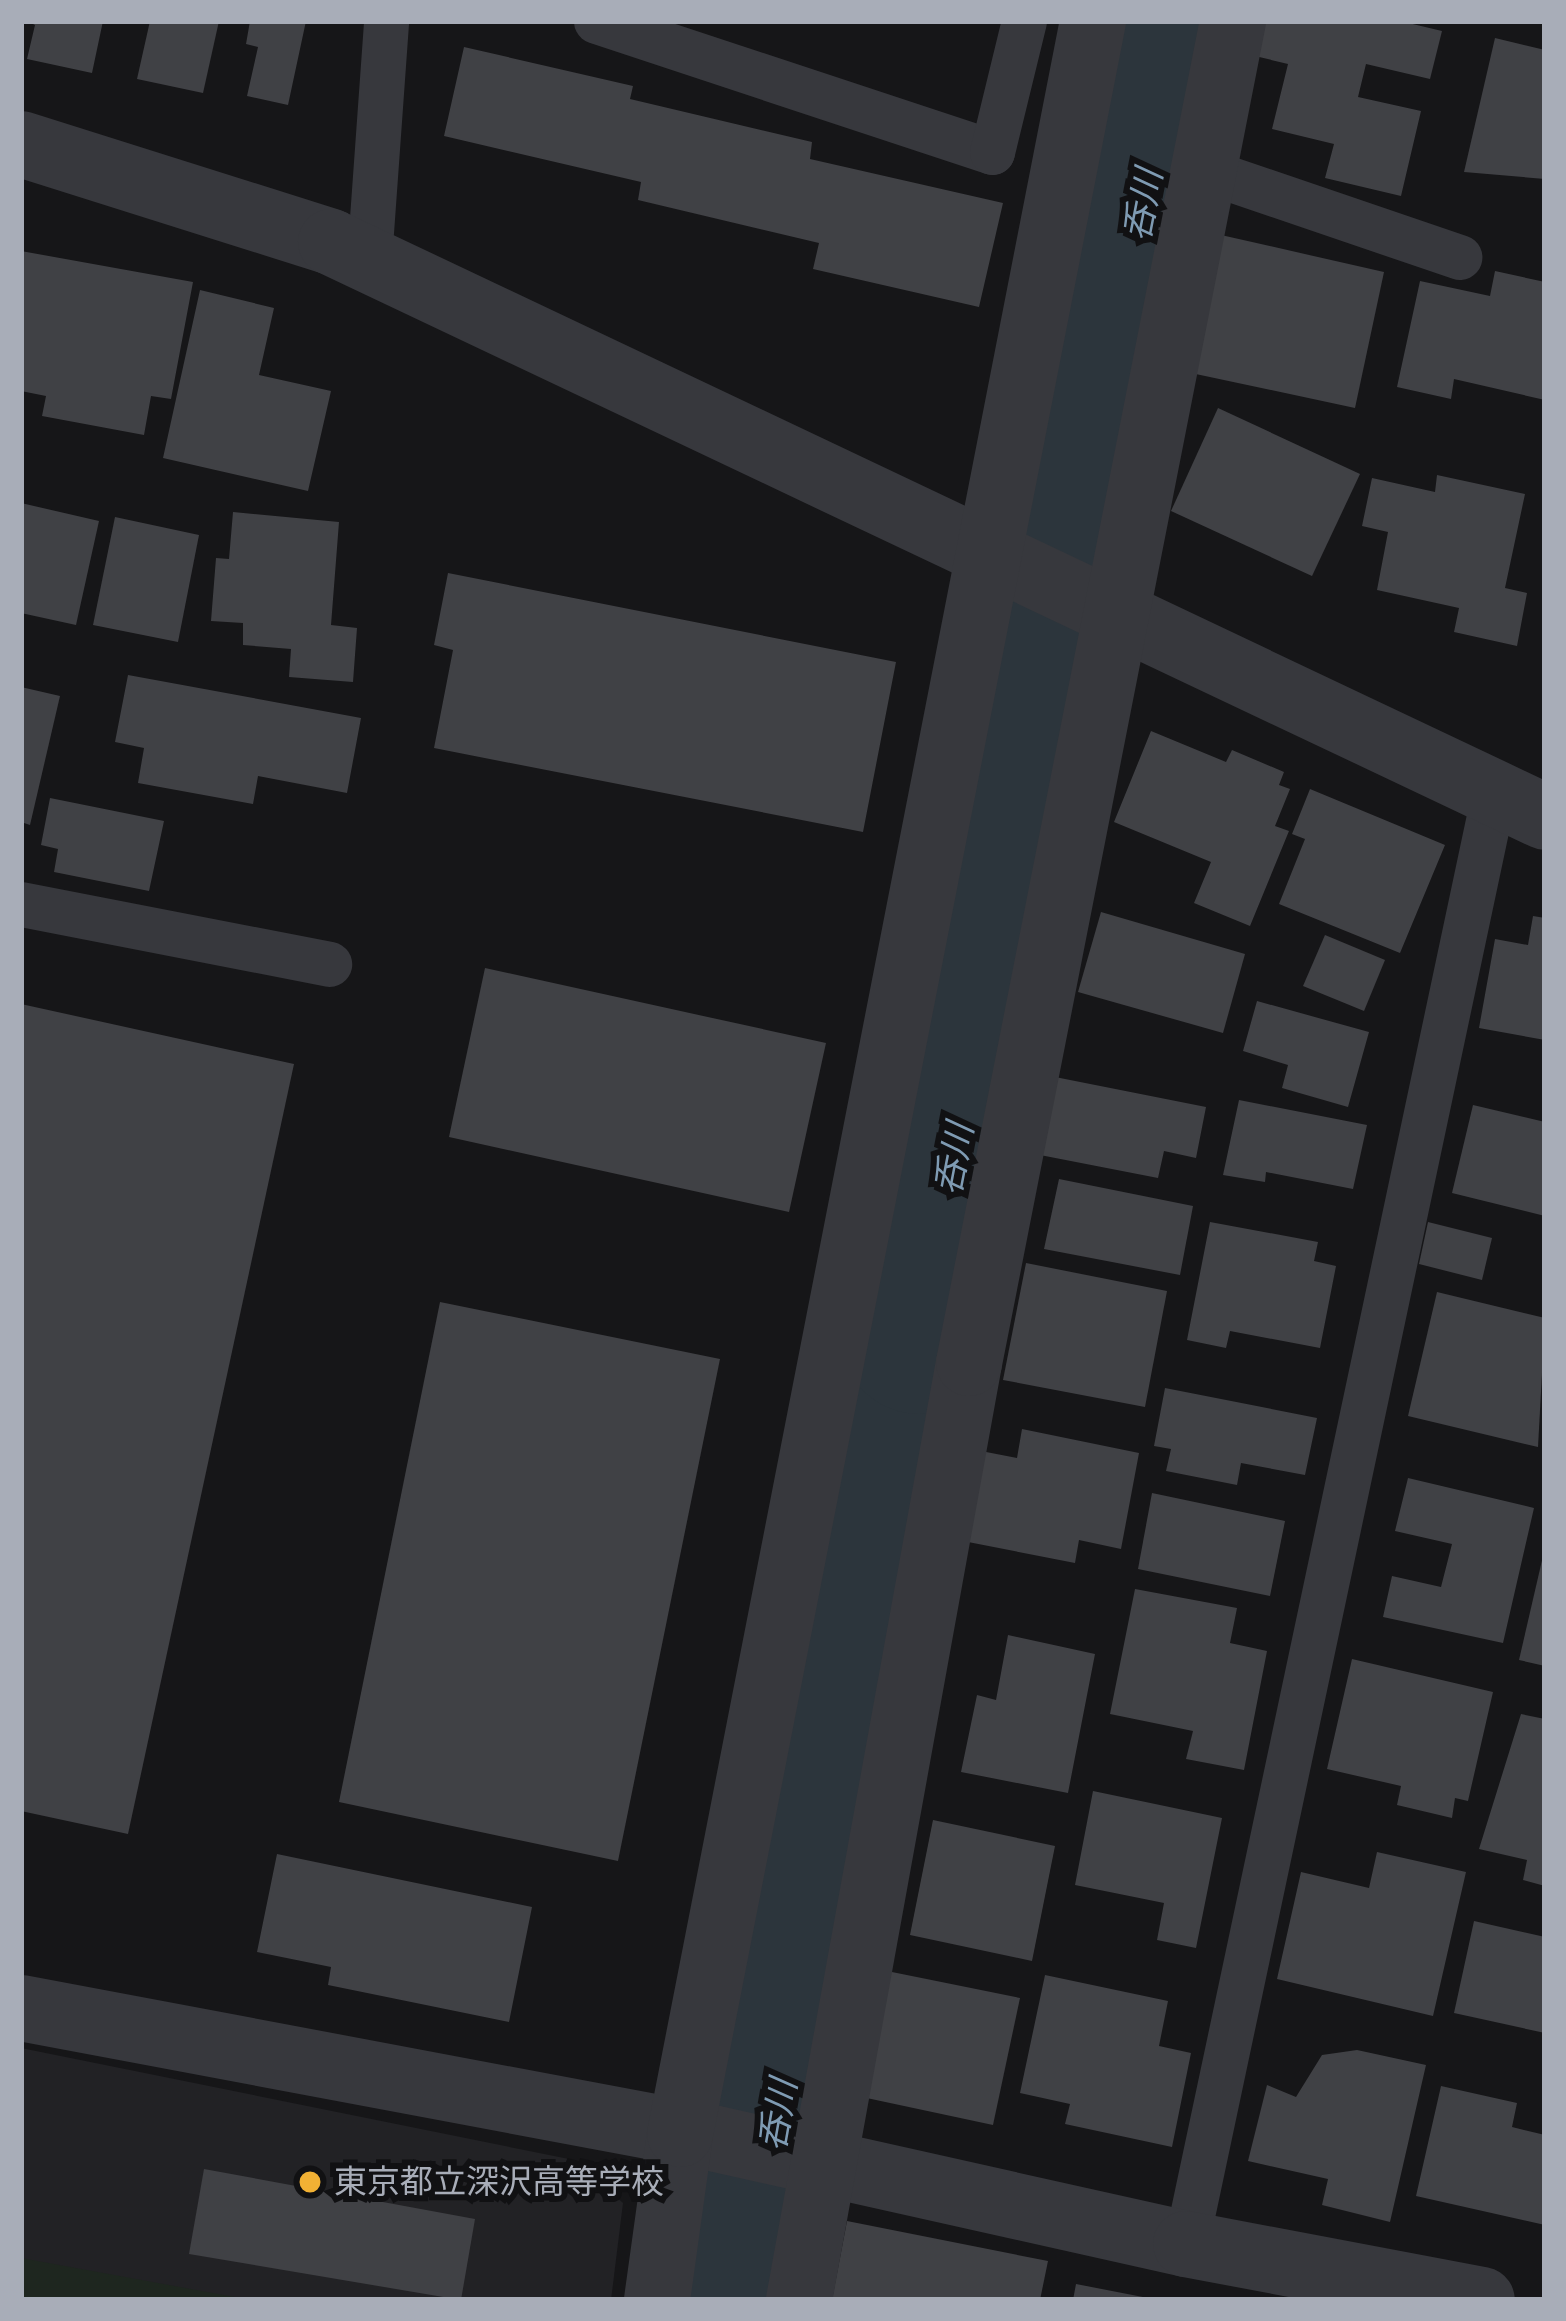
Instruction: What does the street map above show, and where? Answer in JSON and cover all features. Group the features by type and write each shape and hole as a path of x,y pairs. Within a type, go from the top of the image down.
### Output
{"street":[{"path":"657,2300 696,2136 999,557 1093,21"},
{"path":"799,2300 813,2160 969,1363 1110,606 1233,21"},
{"path":"21,144 369,260 1110,606 1519,805"},
{"path":"21,2008 696,2136 1186,2244 1482,2300"}],"lane":[{"path":"369,260 386,21"},
{"path":"596,21 992,152 1024,21"},
{"path":"1201,169 1459,257"},
{"path":"1186,2244 1519,805"},
{"path":"21,904 329,964"}],"shaded area":[{"path":"1129,21 1210,21 1118,483 1039,462"},
{"path":"997,681 1071,701 758,2300 680,2300"},
{"name":"東京都立深沢高等学校","path":"21,2048 574,2160 623,2203 611,2300 21,2300"},
{"path":"21,2258 251,2300 21,2300"}],"building":[{"path":"27,21 103,21 92,73 27,59 35,25"},
{"path":"150,21 219,21 203,93 137,79"},
{"path":"250,21 306,21 288,105 247,96 258,47 246,44"},
{"path":"1264,21 1400,21 1442,31 1430,79 1366,64 1358,97 1421,111 1401,196 1325,178 1334,144 1272,129 1288,64 1255,56"},
{"path":"1495,38 1545,50 1545,179 1464,172"},
{"path":"464,47 633,86 630,99 812,142 810,159 1003,203 979,307 813,269 819,243 638,200 641,182 444,136"},
{"path":"1221,235 1384,272 1355,408 1191,373"},
{"path":"21,251 193,282 171,399 151,396 144,435 42,416 46,396 21,391"},
{"path":"1495,271 1545,282 1545,400 1454,379 1451,399 1397,387 1420,281 1490,296"},
{"path":"200,290 274,308 259,375 331,391 308,491 163,458"},
{"path":"1218,408 1360,474 1312,576 1171,511"},
{"path":"1437,475 1525,494 1505,588 1527,593 1517,646 1454,632 1459,608 1377,590 1388,532 1362,526 1372,478 1435,492"},
{"path":"21,503 99,521 76,625 21,613"},
{"path":"233,512 339,522 331,625 357,628 353,682 289,677 291,649 243,645 243,623 211,621 216,558 229,559"},
{"path":"115,517 199,535 178,642 93,625"},
{"path":"448,573 896,662 863,832 434,748 453,650 434,645"},
{"path":"128,675 361,718 347,793 258,776 253,804 138,783 144,748 115,742"},
{"path":"21,687 60,696 30,825 21,822"},
{"path":"1151,731 1226,762 1232,750 1284,772 1279,785 1290,789 1275,826 1289,831 1250,926 1194,903 1211,862 1114,822"},
{"path":"1310,789 1445,845 1400,953 1279,904 1305,839 1292,834"},
{"path":"50,798 164,821 149,891 54,872 58,849 41,845"},
{"path":"1101,912 1245,954 1223,1033 1078,992"},
{"path":"1533,916 1545,918 1545,1040 1479,1028 1495,939 1528,945"},
{"path":"1325,935 1385,960 1364,1011 1303,986"},
{"path":"485,968 826,1043 789,1212 449,1137"},
{"path":"1257,1001 1369,1032 1348,1107 1282,1088 1288,1065 1243,1051"},
{"path":"21,1004 294,1064 128,1834 21,1811"},
{"path":"1055,1077 1206,1107 1196,1158 1164,1151 1158,1178 1040,1155"},
{"path":"1239,1100 1367,1125 1353,1189 1266,1172 1265,1182 1223,1175"},
{"path":"1473,1105 1545,1122 1545,1216 1452,1193"},
{"path":"1059,1179 1193,1206 1180,1275 1044,1249"},
{"path":"1210,1222 1318,1242 1314,1261 1336,1266 1320,1348 1230,1331 1226,1348 1187,1340"},
{"path":"1428,1222 1492,1238 1482,1280 1419,1264"},
{"path":"1026,1263 1167,1291 1145,1407 1003,1380"},
{"path":"1437,1292 1545,1318 1538,1447 1408,1416"},
{"path":"440,1302 720,1359 618,1861 339,1802"},
{"path":"1165,1388 1317,1418 1305,1475 1241,1463 1237,1485 1166,1471 1171,1449 1154,1446"},
{"path":"1022,1429 1139,1453 1121,1549 1079,1540 1075,1563 963,1541 981,1451 1017,1458"},
{"path":"1408,1478 1534,1508 1503,1643 1383,1617 1392,1576 1441,1587 1452,1544 1395,1531"},
{"path":"1152,1493 1285,1521 1270,1596 1138,1569"},
{"path":"1545,1556 1545,1666 1519,1660"},
{"path":"1135,1589 1237,1608 1230,1643 1267,1651 1244,1770 1186,1759 1193,1731 1110,1714"},
{"path":"1008,1635 1095,1654 1068,1793 961,1772 977,1695 996,1700"},
{"path":"1352,1659 1493,1692 1468,1801 1455,1798 1452,1818 1397,1805 1401,1786 1327,1769"},
{"path":"1521,1714 1545,1719 1545,1886 1523,1880 1527,1860 1479,1849"},
{"path":"1093,1791 1222,1818 1196,1948 1157,1940 1164,1903 1075,1885"},
{"path":"933,1820 1055,1846 1032,1961 910,1935"},
{"path":"1377,1852 1466,1872 1433,2016 1277,1979 1301,1872 1369,1888"},
{"path":"277,1854 532,1907 509,2022 328,1985 331,1967 257,1952"},
{"path":"1474,1921 1545,1937 1545,2033 1454,2013"},
{"path":"887,1971 1020,1998 993,2125 862,2097"},
{"path":"1045,1975 1168,2001 1159,2046 1191,2053 1172,2147 1065,2124 1070,2104 1020,2093"},
{"path":"1357,2050 1426,2065 1390,2222 1322,2205 1328,2179 1248,2161 1267,2085 1296,2097 1322,2055"},
{"path":"1441,2086 1517,2103 1512,2127 1545,2135 1545,2225 1416,2196"},
{"path":"204,2169 475,2219 461,2300 189,2254"},
{"path":"847,2221 1048,2261 1040,2300 832,2300"},
{"path":"1076,2284 1148,2298 1148,2300 1073,2300"}],"waterway":[{"name":"呑川","path":"745,2300 919,1336 1179,21"}],"place":[{"name":"東京都立深沢高等学校","path":"310,2182"}]}
